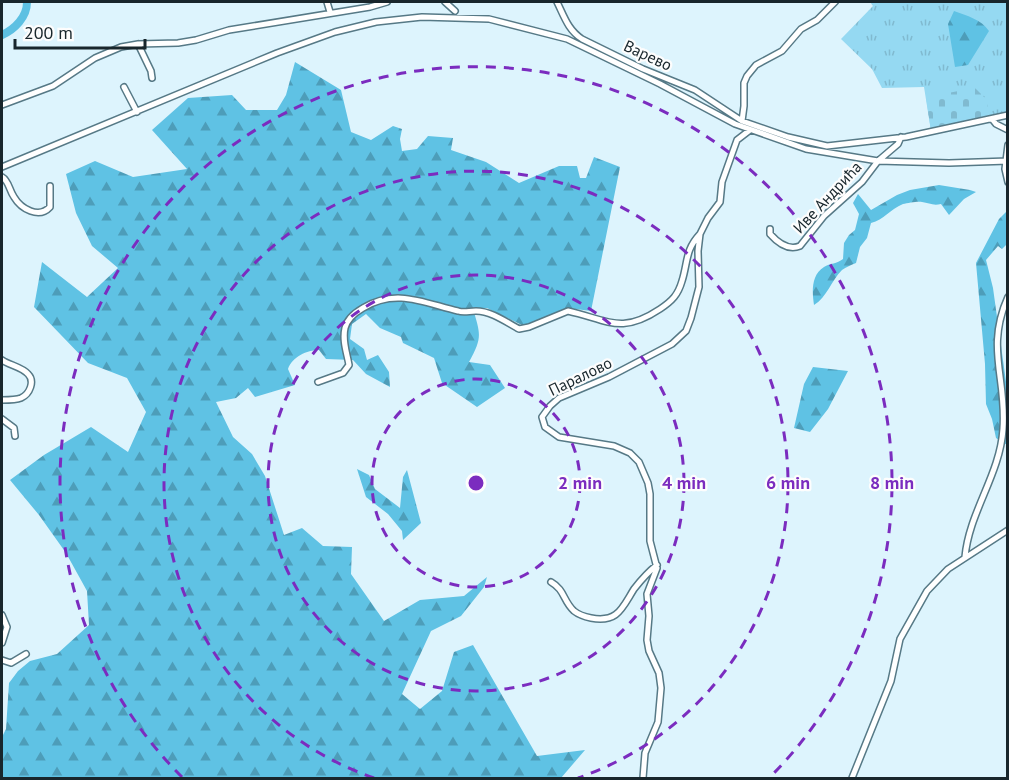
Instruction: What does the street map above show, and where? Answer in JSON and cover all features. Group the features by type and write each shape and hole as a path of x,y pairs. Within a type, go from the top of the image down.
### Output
{"street":[{"path":"327,2 330,12"},
{"path":"2,105 53,86 95,58 121,47 187,42 229,30 309,18 387,2"},
{"path":"445,2 455,11"},
{"name":"Варево","path":"557,2 566,23 580,42 695,90 742,121"},
{"path":"742,121 744,83 747,76 756,65 782,51 801,29 817,20 835,2"},
{"path":"2,167 277,53 334,32 376,22 422,17 489,19 540,30 580,42 735,124 806,149 878,161 949,163 1006,161"},
{"path":"138,44 152,78"},
{"path":"124,87 137,112"},
{"name":"Иве Андрића","path":"742,121 788,137 826,146 901,137 1008,115"},
{"path":"992,118 996,124 1008,130"},
{"name":"Паралово","path":"657,565 649,534 650,489 635,457 620,447 556,436 545,428 542,417 549,406 564,395 614,374 672,344 682,335 692,318 698,292 700,234 720,202 722,182 737,140 735,124"},
{"path":"737,140 750,130"},
{"name":"Иве Андрића","path":"770,229 770,234 777,242 788,247 800,246 824,216 862,182 878,161 891,152 901,137"},
{"path":"1008,145 1005,169 1008,182"},
{"path":"2,177 7,181 17,201 37,214 43,213 50,207 50,186"},
{"path":"318,382 343,373 348,365 344,345 345,327 350,318 370,303 385,298 401,297 432,302 457,311 485,312 519,329 568,311 607,322 633,324 647,318 671,302 678,294 691,244 700,234"},
{"path":"966,557 969,533 993,477 1000,449 1003,428 996,347 997,330 1008,297"},
{"path":"2,360 26,372 32,380 29,391 24,397 2,400"},
{"path":"2,419 14,428 15,436"},
{"path":"852,778 891,681 900,639 910,618 931,585 942,574 1008,530"},
{"path":"551,582 559,586 568,605 575,612 589,618 605,620 621,610 643,577 657,565"},
{"path":"643,778 645,753 656,729 661,702 660,678 648,651 647,640 649,616 647,594 657,565"},
{"path":"2,615 7,627 2,643"},
{"path":"2,660 11,663 26,654"}],"green space":[{"path":"870,2 1007,2 1007,115 931,131 924,87 882,88 872,69 841,39 873,6"},
{"path":"954,11 978,21 989,31 968,65 955,67 948,24"},
{"path":"295,62 341,90 351,132 371,140 393,126 402,129 400,139 402,151 417,149 428,136 453,138 451,150 486,162 519,183 559,166 577,166 580,178 586,178 594,157 620,167 591,311 568,308 528,328 487,308 473,309 479,336 469,362 490,365 505,388 477,407 442,383 434,358 403,343 401,337 380,328 366,314 352,324 350,339 364,349 367,360 378,355 389,372 390,387 366,374 353,360 326,359 319,350 314,350 300,355 290,365 288,369 295,385 255,397 248,388 236,398 216,402 233,437 252,454 265,476 284,535 302,528 323,546 352,547 351,574 384,621 420,600 464,596 487,577 484,587 461,616 431,631 402,694 420,709 442,691 454,652 473,645 537,756 585,750 561,778 2,778 2,737 6,729 9,683 30,661 57,654 89,625 87,591 66,553 10,480 44,455 91,427 128,452 146,412 127,378 88,363 34,307 42,262 87,297 118,268 92,246 76,213 66,174 95,161 133,177 187,169 152,130 188,98 232,95 246,110 277,110 286,95"},
{"path":"975,88 986,99 990,119 931,131 926,97"},
{"path":"939,185 976,192 964,199 949,215 941,204 916,202 898,206 871,223 867,238 860,247 856,263 842,270 822,298 814,305 813,289 817,274 824,267 843,259 844,243 855,230 859,214 853,203 858,194 871,210 910,190"},
{"path":"1007,211 1007,244 1002,249 998,246 986,260 993,288 1007,389 1007,445 996,438 986,404 985,364 976,263 999,219"},
{"path":"813,367 848,371 828,409 810,432 794,428 804,384"},
{"path":"357,469 369,475 375,489 400,508 403,477 407,470 421,523 403,540 402,531 388,514 366,497"}],"waterway":[{"path":"2,35 19,22 25,13 27,2"}]}
